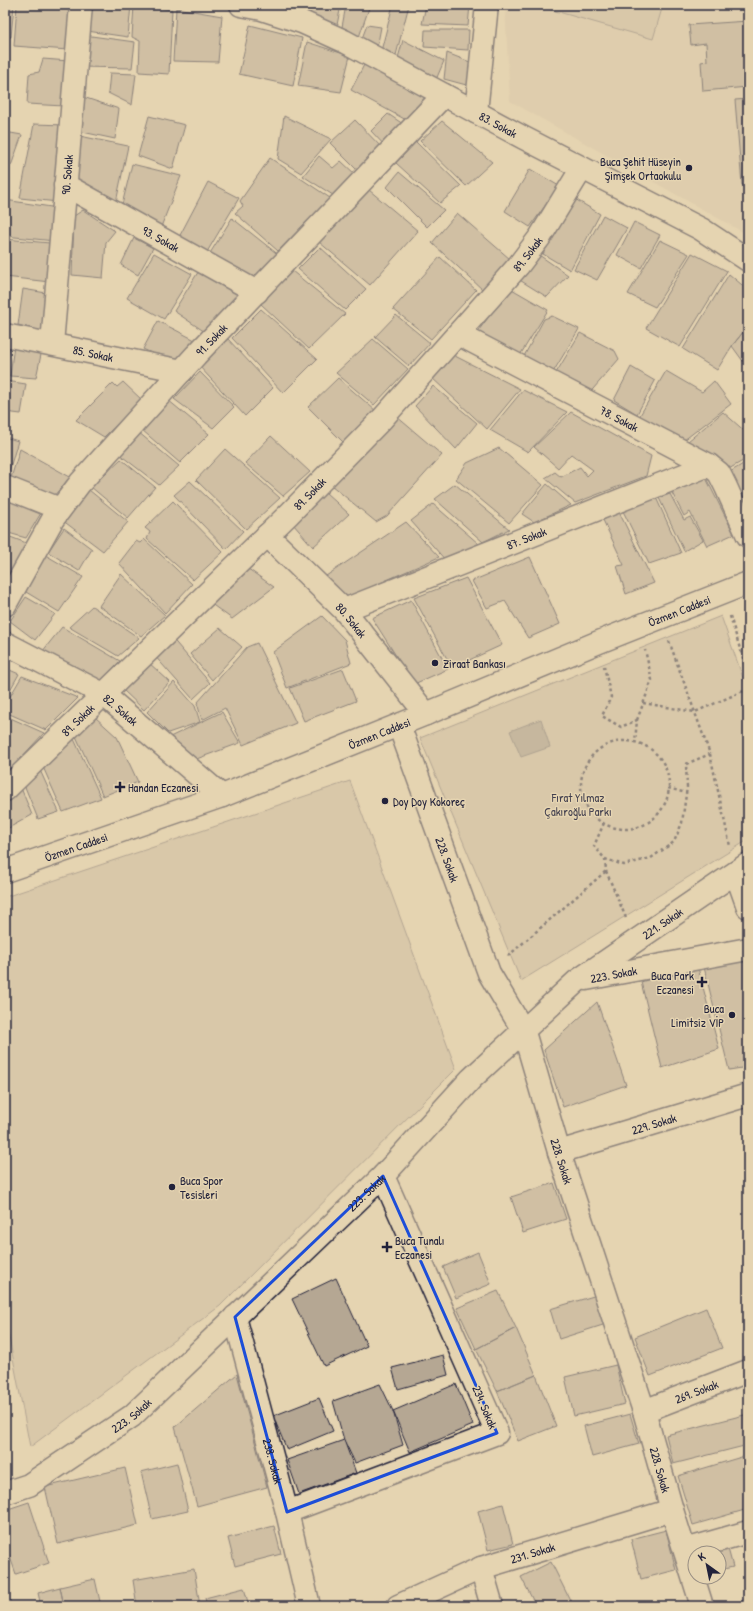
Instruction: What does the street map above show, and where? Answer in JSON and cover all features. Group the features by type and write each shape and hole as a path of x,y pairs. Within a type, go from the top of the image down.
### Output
{"street":[{"name":"90. Sokak","path":"52,344 81,5"},
{"name":"83. Sokak","path":"241,5 292,12 302,22 344,41 582,168 701,229 748,260"},
{"path":"476,112 487,5"},
{"name":"91. Sokak","path":"5,605 60,509 80,483 182,371 444,95"},
{"name":"89. Sokak","path":"5,790 266,535 382,418 518,266 540,237 582,168"},
{"name":"93. Sokak","path":"65,185 257,292"},
{"name":"85. Sokak","path":"5,334 182,371"},
{"name":"78. Sokak","path":"458,334 709,466 719,473 748,536"},
{"name":"87. Sokak","path":"344,610 709,466"},
{"path":"5,487 60,509"},
{"name":"80. Sokak","path":"266,535 344,610 426,714"},
{"name":"Özmen Caddesi","path":"5,871 222,796 426,714 599,642 748,583"},
{"name":"82. Sokak","path":"5,643 103,694 222,796"},
{"name":"228. Sokak","path":"399,725 489,973 524,1032 559,1152 644,1411 672,1510 702,1606"},
{"path":"742,868 748,907"},
{"name":"221. Sokak","path":"577,981 742,868"},
{"name":"223. Sokak","path":"5,1493 28,1485 132,1416 383,1176 471,1079 524,1032 577,981 748,949"},
{"name":"229. Sokak","path":"559,1152 748,1095"},
{"name":"234. Sokak","path":"287,1512 497,1433 383,1176"},
{"name":"238. Sokak","path":"235,1317 287,1512 309,1606"},
{"name":"269. Sokak","path":"644,1411 748,1371"},
{"name":"231. Sokak","path":"398,1606 480,1568 672,1510"},
{"path":"685,1550 748,1532"},
{"path":"480,1568 492,1606"}],"path":[{"path":"723,593 748,675"},
{"path":"661,618 710,754 742,868"},
{"path":"635,742 637,720 652,680 640,626"},
{"path":"599,642 611,697 602,716 621,727 637,720"},
{"path":"644,703 695,712 748,689"},
{"path":"629,740 643,745 656,754 665,766 669,781 668,788 667,796 661,810 651,820 639,826 625,829 612,827 599,821 589,811 583,799 580,786 583,772 589,760 599,748 613,742 629,740"},
{"path":"604,823 594,846 605,859 624,865 651,858 674,842 682,822 686,793 686,764 710,754"},
{"path":"668,788 686,793"},
{"path":"605,859 606,871 636,941"},
{"path":"489,973 606,871"}],"highlighted area":[{"path":"383,1176 497,1433 287,1512 235,1317"}],"shaded area":[{"name":"Buca Şehit Hüseyin Şimşek Ortaokulu","path":"505,5 748,5 748,235 510,101"},
{"path":"541,719 550,747 521,757 510,731"}],"green space":[{"path":"534,5 663,5 653,39"},
{"name":"Fırat Yılmaz Çakıroğlu Parkı","path":"721,616 748,692 748,840 521,981 420,738"},
{"name":"Buca Spor Tesisleri","path":"350,781 456,1069 220,1306 30,1447 5,1316 5,897"}],"building":[{"path":"5,5 14,5 11,37 5,37"},
{"path":"17,5 70,5 68,50 14,46"},
{"path":"90,5 131,5 128,37 87,31"},
{"path":"134,5 144,5 172,10 169,74 139,72 140,41 132,37"},
{"path":"298,5 309,5 307,14 297,10"},
{"path":"312,5 341,5 336,30 308,20"},
{"path":"346,5 370,5 359,37 342,27"},
{"path":"393,5 409,5 395,59 381,51"},
{"path":"426,5 470,5 468,26 422,24"},
{"path":"176,8 222,16 218,62 173,61"},
{"path":"748,21 748,87 703,91 701,62 707,61 706,43 691,45 689,25"},
{"path":"250,25 302,38 293,86 239,74"},
{"path":"367,25 381,27 377,48 361,41"},
{"path":"425,30 469,30 468,50 424,47"},
{"path":"84,35 135,42 132,68 80,67"},
{"path":"403,40 444,61 435,82 398,58"},
{"path":"307,42 350,56 341,92 298,86"},
{"path":"447,53 475,64 470,86 444,79"},
{"path":"43,59 69,61 64,106 27,104 29,74 39,72"},
{"path":"365,63 427,96 408,121 351,90"},
{"path":"110,73 136,74 132,105 108,93"},
{"path":"77,95 119,109 115,139 73,130"},
{"path":"748,99 748,185 742,185 735,100"},
{"path":"388,114 406,126 386,147 371,131"},
{"path":"149,116 185,125 173,169 138,156"},
{"path":"284,116 331,139 301,173 278,159"},
{"path":"355,120 384,150 359,172 330,143"},
{"path":"442,121 492,162 466,186 420,141"},
{"path":"34,124 65,125 58,202 20,198"},
{"path":"5,132 22,135 11,166 5,164"},
{"path":"75,135 128,146 115,207 68,181"},
{"path":"416,142 461,186 440,203 396,163"},
{"path":"319,156 333,168 341,161 356,175 336,197 303,176"},
{"path":"270,158 330,198 278,251 235,213 243,206 240,201"},
{"path":"132,164 181,176 159,232 121,209"},
{"path":"530,169 559,186 530,227 505,211"},
{"path":"399,172 444,210 427,227 387,187"},
{"path":"208,182 239,198 204,257 178,239"},
{"path":"369,190 418,231 370,285 319,242"},
{"path":"575,199 600,214 570,270 543,254"},
{"path":"5,200 58,208 55,241 5,236"},
{"path":"83,210 115,231 106,242 103,278 72,275 74,216"},
{"path":"457,213 510,259 483,290 432,243"},
{"path":"603,215 627,228 597,280 574,269"},
{"path":"232,218 280,256 254,284 207,258"},
{"path":"634,222 660,235 641,268 617,255"},
{"path":"134,238 153,248 138,275 121,265"},
{"path":"5,239 50,243 50,282 5,277"},
{"path":"660,240 689,254 655,307 628,294"},
{"path":"320,247 366,289 345,310 298,269"},
{"path":"154,253 192,274 164,319 127,298"},
{"path":"692,253 727,271 680,347 646,328"},
{"path":"539,255 568,275 547,297 518,279"},
{"path":"440,257 476,290 431,339 393,309"},
{"path":"200,269 242,294 205,332 174,311"},
{"path":"292,271 345,314 309,349 261,304"},
{"path":"729,274 748,290 748,326 732,346 717,370 683,349"},
{"path":"510,288 548,310 517,360 473,338"},
{"path":"23,289 52,294 46,332 18,325"},
{"path":"261,309 317,359 283,393 232,338"},
{"path":"396,315 430,343 409,366 375,337"},
{"path":"552,316 579,329 552,374 523,358 544,319"},
{"path":"158,321 195,340 172,363 143,349"},
{"path":"748,326 748,368 732,346"},
{"path":"580,333 615,351 619,359 587,396 553,378"},
{"path":"228,339 273,388 245,416 199,366"},
{"path":"373,339 408,369 374,405 336,373"},
{"path":"5,345 10,346 5,377"},
{"path":"14,345 42,350 36,378 10,376"},
{"path":"453,355 520,389 487,429 431,377"},
{"path":"631,367 655,381 637,414 614,400"},
{"path":"666,371 702,392 714,381 731,404 679,444 636,422"},
{"path":"200,372 234,407 213,428 174,399"},
{"path":"338,378 376,411 343,442 308,407"},
{"path":"6,381 26,384 21,414 5,412"},
{"path":"123,382 142,400 104,437 76,420 113,383 117,387"},
{"path":"433,386 477,423 456,449 415,406"},
{"path":"523,390 567,412 528,452 490,430"},
{"path":"168,400 209,434 180,463 142,430"},
{"path":"571,412 651,456 646,476 575,503 545,478 555,472 561,477 580,467 587,476 593,470 571,454 558,468 534,447"},
{"path":"723,412 748,434 748,458 727,470 682,446"},
{"path":"396,416 442,455 387,516 376,522 331,485"},
{"path":"138,432 179,466 159,485 119,454"},
{"path":"271,436 310,472 283,496 245,463"},
{"path":"5,437 18,441 7,478 5,477"},
{"path":"499,448 543,485 509,523 456,479 467,463"},
{"path":"20,449 70,477 53,497 10,481"},
{"path":"225,449 280,498 246,529 196,480"},
{"path":"121,459 155,487 128,518 91,487"},
{"path":"748,461 748,524 725,475"},
{"path":"704,474 734,534 707,546 690,512 684,516 670,489"},
{"path":"190,481 243,531 226,549 174,495"},
{"path":"455,484 509,529 483,542 435,499"},
{"path":"547,484 571,505 534,522 522,514"},
{"path":"89,490 128,522 103,551 62,520"},
{"path":"325,492 349,514 313,547 293,524"},
{"path":"654,493 681,553 649,564 622,509"},
{"path":"670,494 684,520 690,517 703,540 684,551 659,498"},
{"path":"10,500 41,513 26,538 5,532 5,513"},
{"path":"173,501 223,552 193,580 147,539 150,532 145,528"},
{"path":"433,504 479,544 447,562 411,521"},
{"path":"619,512 654,583 626,594 617,566 624,565 603,520"},
{"path":"406,522 439,557 346,598 326,576"},
{"path":"64,528 92,549 79,571 48,552"},
{"path":"5,535 29,544 11,575 5,573"},
{"path":"144,539 192,584 165,613 119,563 136,541 140,543"},
{"path":"42,553 83,577 59,612 21,589"},
{"path":"530,557 560,624 528,638 505,601 487,608 472,581"},
{"path":"244,566 274,587 232,619 210,603"},
{"path":"121,574 165,615 141,636 99,606"},
{"path":"466,578 502,645 452,668 414,598"},
{"path":"26,597 55,614 35,640 10,621"},
{"path":"411,600 448,669 414,684 372,618"},
{"path":"92,606 139,638 118,656 69,627"},
{"path":"322,616 345,640 351,663 287,688 273,652"},
{"path":"62,627 120,661 94,687 38,657"},
{"path":"220,628 242,647 212,680 190,654"},
{"path":"171,637 210,683 193,699 153,654"},
{"path":"257,643 296,723 243,745 225,708 202,720 197,703 247,647"},
{"path":"148,662 170,682 144,710 122,689"},
{"path":"5,668 19,674 5,699"},
{"path":"343,669 356,701 304,721 290,688"},
{"path":"22,676 78,698 46,730 5,712 5,705"},
{"path":"174,682 195,706 200,722 168,733 147,712"},
{"path":"222,712 240,743 191,761 170,737"},
{"path":"6,716 44,733 5,775 5,717"},
{"path":"95,717 117,737 138,782 103,796 75,734"},
{"path":"74,739 101,798 63,812 43,767"},
{"path":"39,768 59,812 38,819 23,782"},
{"path":"21,788 32,815 5,830 5,803"},
{"name":"Buca Limitsiz VİP","path":"748,953 748,1067 729,1070 703,963"},
{"path":"697,964 719,1049 662,1068 641,982"},
{"path":"597,1002 626,1085 563,1107 544,1050"},
{"path":"554,1183 566,1219 523,1233 511,1197"},
{"path":"478,1252 491,1284 456,1298 443,1267"},
{"path":"336,1278 367,1346 324,1366 292,1299"},
{"path":"498,1291 516,1328 476,1349 457,1308"},
{"path":"597,1295 606,1324 559,1339 550,1309"},
{"path":"706,1308 722,1348 650,1376 635,1337"},
{"path":"516,1328 536,1375 497,1391 476,1349"},
{"path":"443,1355 448,1375 398,1389 392,1368"},
{"path":"616,1365 625,1404 574,1416 565,1377"},
{"path":"237,1374 267,1487 197,1506 175,1427"},
{"path":"536,1375 556,1426 518,1441 497,1391"},
{"path":"380,1384 393,1411 403,1445 355,1463 344,1440 333,1401"},
{"path":"456,1384 473,1425 410,1452 393,1411"},
{"path":"319,1398 333,1431 287,1450 273,1416"},
{"path":"630,1414 639,1444 592,1457 584,1426"},
{"path":"748,1414 748,1445 673,1464 666,1435"},
{"path":"344,1440 356,1473 299,1494 287,1460"},
{"path":"748,1455 748,1509 693,1525 678,1476"},
{"path":"177,1463 188,1511 152,1519 141,1472"},
{"path":"125,1468 138,1525 58,1544 45,1487"},
{"path":"29,1502 49,1563 16,1574 5,1543 5,1510"},
{"path":"503,1504 513,1544 488,1550 478,1511"},
{"path":"274,1526 281,1554 235,1566 228,1538"},
{"path":"666,1530 676,1570 641,1579 631,1539"},
{"path":"727,1545 733,1567 727,1568"},
{"path":"551,1562 573,1606 536,1606 521,1577"},
{"path":"194,1569 200,1606 137,1606 133,1580"},
{"path":"95,1579 101,1606 64,1606 60,1587"},
{"path":"60,1587 64,1606 41,1606 38,1593"},
{"path":"244,1588 249,1606 207,1606 205,1598"}],"place":[{"name":"Buca Şehit Hüseyin Şimşek Ortaokulu","path":"689,168"},
{"name":"Ziraat Bankası","path":"435,663"},
{"name":"Handan Eczanesi","path":"120,787"},
{"name":"Doy Doy Kokoreç","path":"385,801"},
{"name":"Buca Park Eczanesi","path":"702,982"},
{"name":"Buca Limitsiz VİP","path":"732,1015"},
{"name":"Buca Spor Tesisleri","path":"172,1187"},
{"name":"Buca Tunalı Eczanesi","path":"387,1247"}]}
